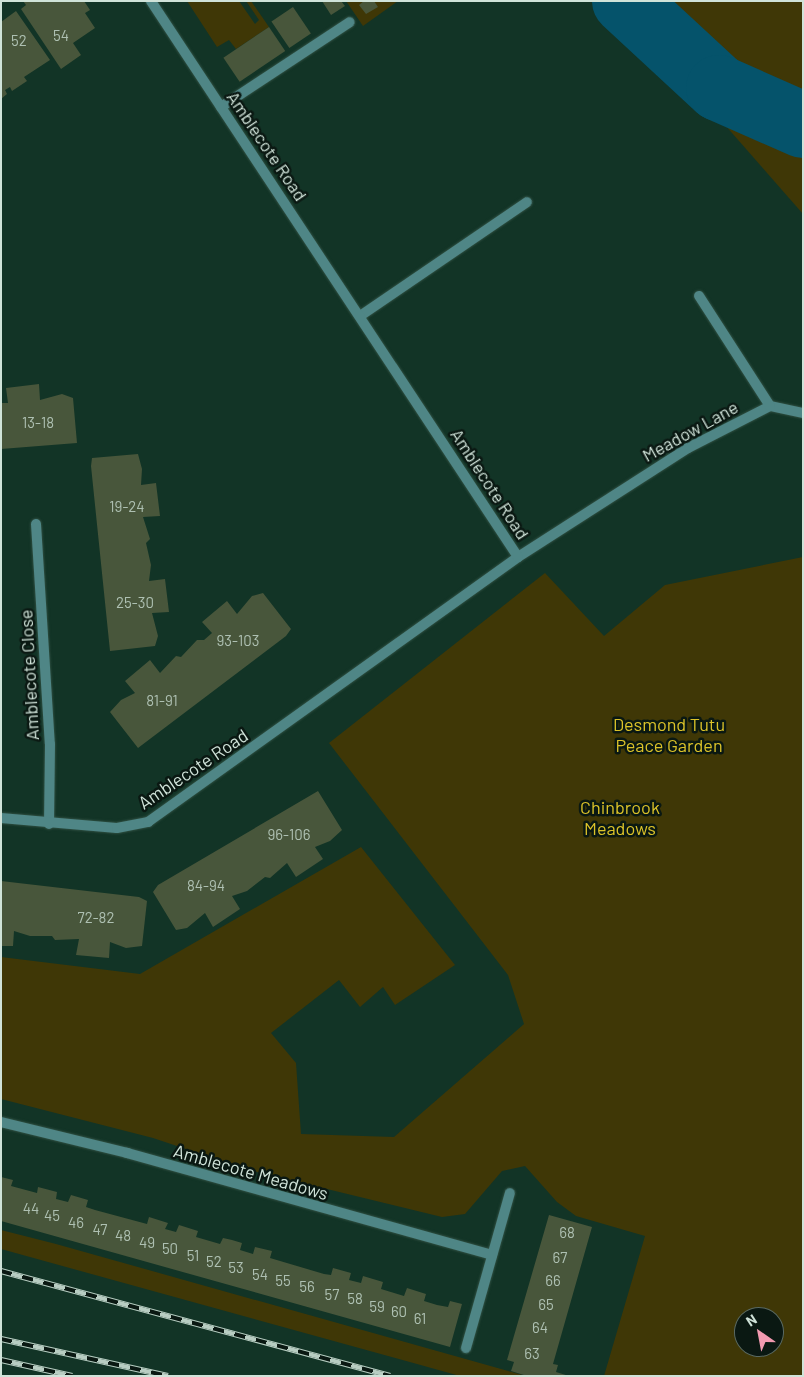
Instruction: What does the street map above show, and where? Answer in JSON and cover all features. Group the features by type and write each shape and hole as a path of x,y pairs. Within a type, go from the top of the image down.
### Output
{"street":[{"name":"Amblecote Road","path":"1,818 49,824 129,827 162,814 518,557 150,1"},
{"path":"221,107 350,22"},
{"path":"360,316 527,202"},
{"path":"699,296 770,406 803,413"},
{"name":"Meadow Lane","path":"518,557 688,448 770,406"},
{"name":"Amblecote Close","path":"36,524 50,744 49,824"},
{"name":"Amblecote Meadows","path":"1,1122 127,1153 492,1255"},
{"path":"466,1348 510,1193"}],"green space":[{"path":"187,1 239,1 255,24 259,20 246,1 251,1 269,27 236,49 229,40 217,47"},
{"path":"346,1 398,1 363,26"},
{"path":"620,1 803,1 803,214 619,4"},
{"name":"Chinbrook Meadows","path":"803,557 803,1376 604,1376 645,1236 576,1216 557,1202 525,1166 502,1171 465,1214 442,1217 249,1170 153,1138 1,1099 1,957 140,974 361,847 455,965 395,1005 383,987 360,1007 339,980 271,1033 296,1063 301,1134 394,1137 524,1024 508,975 329,743 545,573 604,636 665,585"},
{"path":"1,1230 526,1376 460,1376 1,1249"}],"building":[{"path":"23,1 84,1 90,10 85,13 95,28 73,43 81,55 61,69 21,9 26,5"},
{"path":"322,1 341,1 345,6 331,15"},
{"path":"364,1 374,1 378,7 366,14 359,5"},
{"path":"293,7 311,34 289,48 271,22"},
{"path":"16,11 50,60 24,77 27,81 12,91 10,87 5,90 7,94 1,99 1,22"},
{"path":"269,27 285,51 240,82 223,58"},
{"path":"39,384 40,400 62,394 73,398 77,443 1,449 1,403 8,403 6,388"},
{"path":"138,454 142,469 141,485 156,483 160,516 143,517 150,539 146,543 151,565 149,581 165,579 169,612 152,613 158,636 155,646 110,651 91,466 92,458"},
{"path":"263,593 291,629 286,636 138,748 110,712 121,700 135,693 125,681 150,660 160,673 176,656 181,657 197,640 204,640 212,633 202,622 227,601 237,614 252,596"},
{"path":"318,791 342,830 330,841 315,847 323,859 296,877 287,863 270,878 265,877 247,891 232,896 240,909 213,927 205,913 187,928 176,930 153,892 158,885"},
{"path":"1,881 139,897 147,901 142,946 126,948 110,942 109,958 76,955 79,939 55,940 52,936 30,936 14,931 13,946 1,946"},
{"path":"1,1177 13,1180 11,1186 37,1193 38,1187 57,1192 56,1199 68,1202 71,1195 88,1200 86,1207 95,1210 147,1224 149,1217 168,1223 165,1229 176,1232 179,1225 198,1231 196,1237 220,1244 223,1238 242,1243 240,1250 253,1254 255,1247 272,1251 270,1258 324,1274 331,1275 333,1268 351,1273 349,1280 361,1283 363,1276 383,1282 381,1289 404,1296 407,1288 426,1294 424,1301 437,1305 448,1307 450,1301 462,1304 450,1347 1,1221"},
{"path":"549,1215 592,1227 553,1364 558,1365 556,1372 569,1376 527,1376 511,1371 514,1362 507,1360"}],"waterway":[{"path":"625,1 719,88 803,125"}],"railway":[{"path":"1,1271 390,1376"},
{"path":"1,1339 168,1376"},
{"path":"1,1360 72,1376"}],"park label":[{"name":"Desmond Tutu Peace Garden","path":"669,735"}]}
